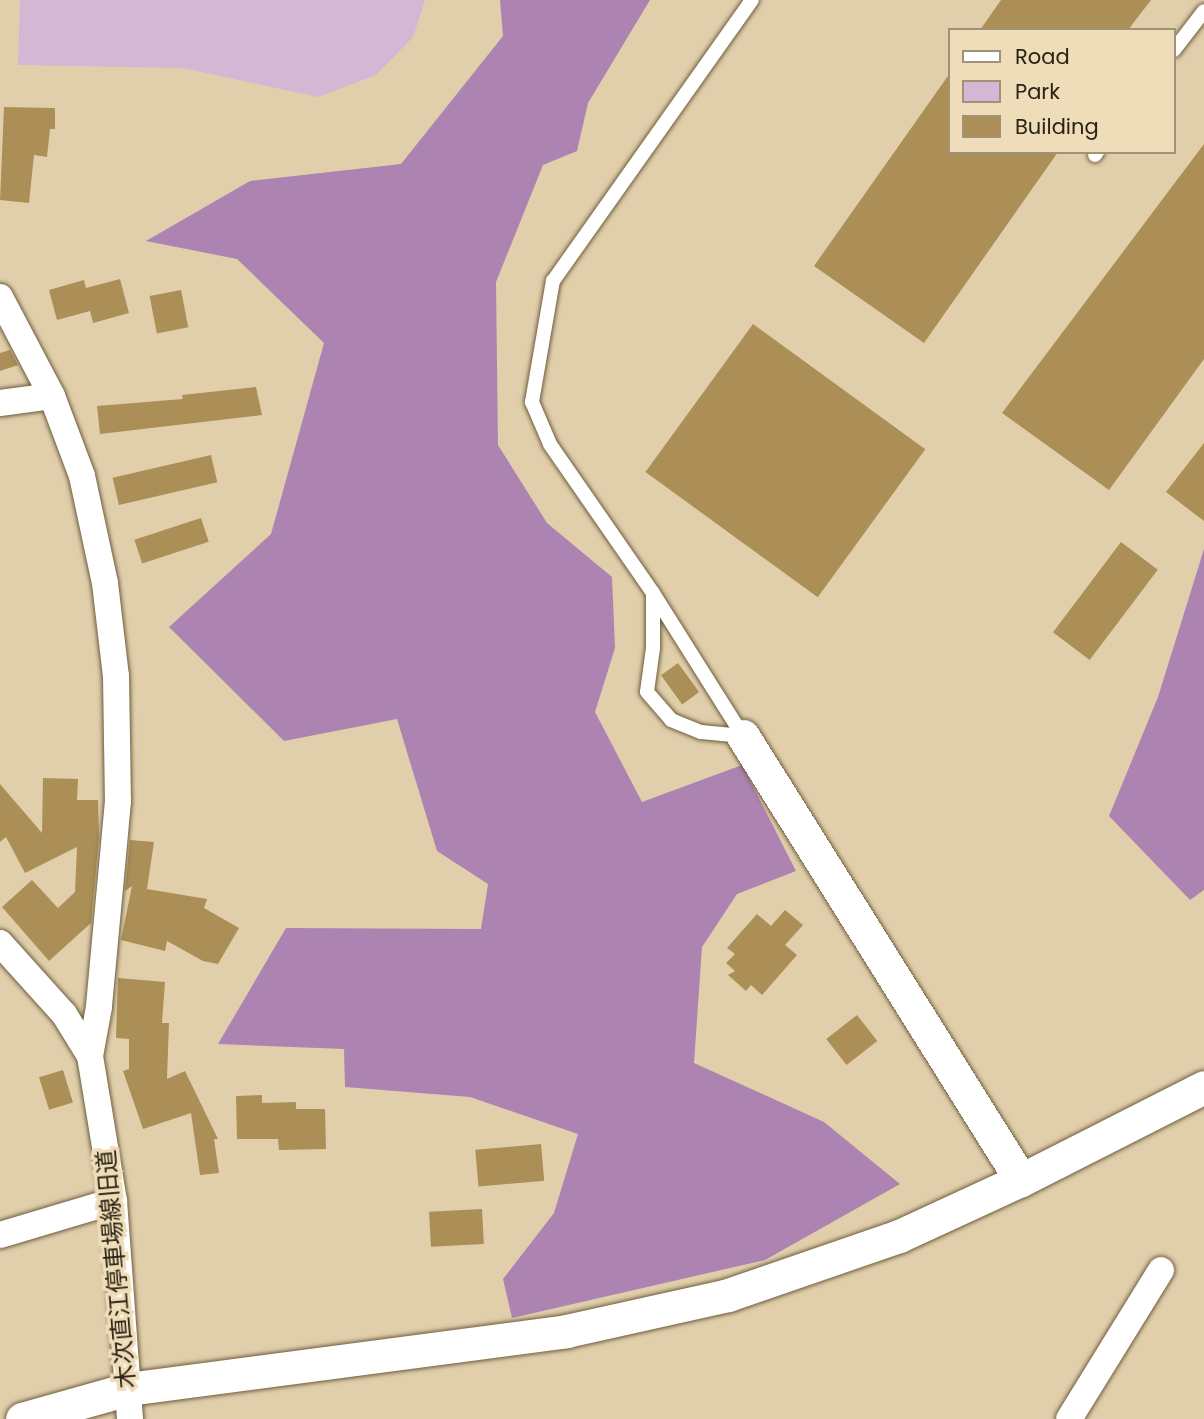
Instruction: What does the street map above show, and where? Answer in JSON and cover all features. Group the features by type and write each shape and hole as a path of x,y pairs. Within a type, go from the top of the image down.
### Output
{"street":[{"path":"0,297 52,396 82,476 105,583 116,676 118,801 99,1007 90,1056"},
{"path":"0,403 52,396"},
{"path":"743,736 1021,1180"},
{"name":"木次直江停車場線旧道","path":"0,943 64,1014 90,1056 114,1200 129,1404"},
{"path":"22,1419 129,1404 566,1331 728,1295 899,1236 1021,1180 1204,1087"},
{"path":"0,1235 114,1200"},
{"path":"1069,1419 1161,1270"}],"lane":[{"path":"743,736 653,593 550,444 532,402 553,281 752,0"},
{"path":"1176,47 1204,11"},
{"path":"653,593 653,648 647,692 671,720 701,732 743,736"}],"green space":[{"path":"20,0 425,0 413,37 376,75 318,97 183,68 18,65"}],"shaded area":[{"path":"500,0 650,0 588,103 577,151 543,165 496,282 498,445 547,523 612,577 615,648 595,712 642,802 742,765 796,871 737,894 702,947 694,1063 824,1122 900,1184 765,1260 512,1318 503,1279 554,1213 578,1134 470,1097 345,1087 344,1049 218,1044 286,928 481,929 488,884 437,851 397,719 284,741 169,627 271,534 324,343 237,259 146,241 250,181 401,164 503,36"},
{"path":"1204,549 1204,890 1190,900 1109,816 1158,697"}],"building":[{"path":"1001,0 1151,0 1130,28 981,28"},
{"path":"948,76 948,154 1057,154 924,343 814,266"},
{"path":"4,107 55,108 55,129 50,129 47,157 34,155 29,203 0,200"},
{"path":"1204,144 1204,359 1109,490 1002,413"},
{"path":"120,279 129,313 93,323 90,311 57,320 49,290 84,280 86,288"},
{"path":"181,290 188,327 157,333 150,296"},
{"path":"753,324 925,449 818,597 645,472"},
{"path":"10,350 18,365 0,371 0,353"},
{"path":"256,387 262,415 100,434 97,406 183,399 182,395"},
{"path":"1204,443 1204,521 1166,492"},
{"path":"211,455 217,482 119,505 113,478"},
{"path":"201,518 209,542 142,563 134,540"},
{"path":"1121,542 1158,570 1090,660 1053,632"},
{"path":"678,663 699,692 682,704 661,675"},
{"path":"43,778 78,779 77,800 98,800 99,837 91,923 49,961 2,907 32,880 58,908 75,892 77,847 25,873 6,837 0,842 0,784 42,833"},
{"path":"130,840 154,842 147,889 207,899 204,908 239,928 218,964 203,961 167,941 165,951 121,940 132,886 125,891"},
{"path":"785,910 803,925 785,945 797,955 762,995 751,985 746,991 728,975 735,971 726,963 735,954 727,948 757,914 771,926"},
{"path":"118,978 165,982 162,1023 169,1023 167,1079 185,1071 218,1139 214,1139 219,1173 200,1175 191,1113 143,1129 123,1071 129,1069 129,1039 116,1038"},
{"path":"857,1015 877,1041 847,1065 826,1039"},
{"path":"63,1070 73,1103 49,1110 39,1077"},
{"path":"262,1095 262,1103 296,1102 296,1109 325,1109 326,1149 279,1150 278,1139 237,1139 236,1096"},
{"path":"541,1144 544,1181 478,1187 475,1150"},
{"path":"482,1209 484,1244 431,1247 429,1212"}]}
